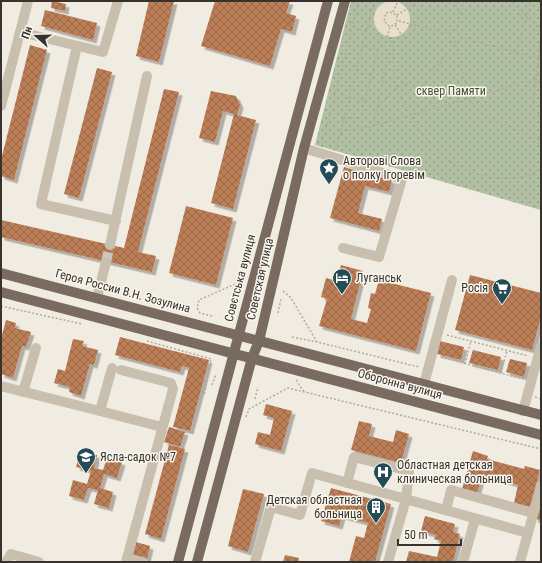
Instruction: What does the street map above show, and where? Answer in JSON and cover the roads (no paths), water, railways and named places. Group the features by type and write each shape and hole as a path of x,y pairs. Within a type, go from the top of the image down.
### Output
{"main road":[{"name":"Совєтська вулиця","path":"178,562 328,1"},
{"name":"Советская улица","path":"198,562 252,358 259,341 304,148 345,1"},
{"name":"Героя России В.Н. Зозулина","path":"1,273 259,341"},
{"path":"1,292 234,352"},
{"name":"Оборонна вулиця","path":"259,341 541,415"},
{"name":"Оборонна вулиця","path":"234,352 541,435"}],"street":[{"path":"1,106 28,1"},
{"path":"20,32 103,52 118,1"},
{"path":"77,46 41,204 116,221"},
{"path":"110,245 147,76"},
{"path":"304,148 402,179 379,257 343,248"},
{"path":"97,298 106,262"},
{"path":"424,384 452,280"},
{"path":"524,410 541,346"},
{"path":"23,392 36,348"},
{"path":"100,411 116,369 170,383 173,389 126,560 143,562"},
{"path":"1,386 162,427"},
{"path":"347,483 354,457 409,471 406,499 388,562"},
{"path":"255,562 271,507 300,515 312,473 528,533"},
{"path":"520,562 533,513 539,499 541,486"},
{"path":"446,510 452,490 533,513"},
{"path":"463,562 475,518"},
{"path":"6,562 12,554 39,562"}],"tunnel":[{"path":"106,262 110,245"}],"place":[{"name":"Авторові Слова о полку Ігоревім","path":"329,185"},
{"name":"Луганськ","path":"342,295"},
{"name":"Росія","path":"502,305"},
{"name":"Ясла-садок №7","path":"86,474"},
{"name":"Областная детская клиническая больница","path":"383,489"},
{"name":"Детская областная больница","path":"376,524"}],"park label":[{"name":"сквер Памяти","path":"451,91"}]}
